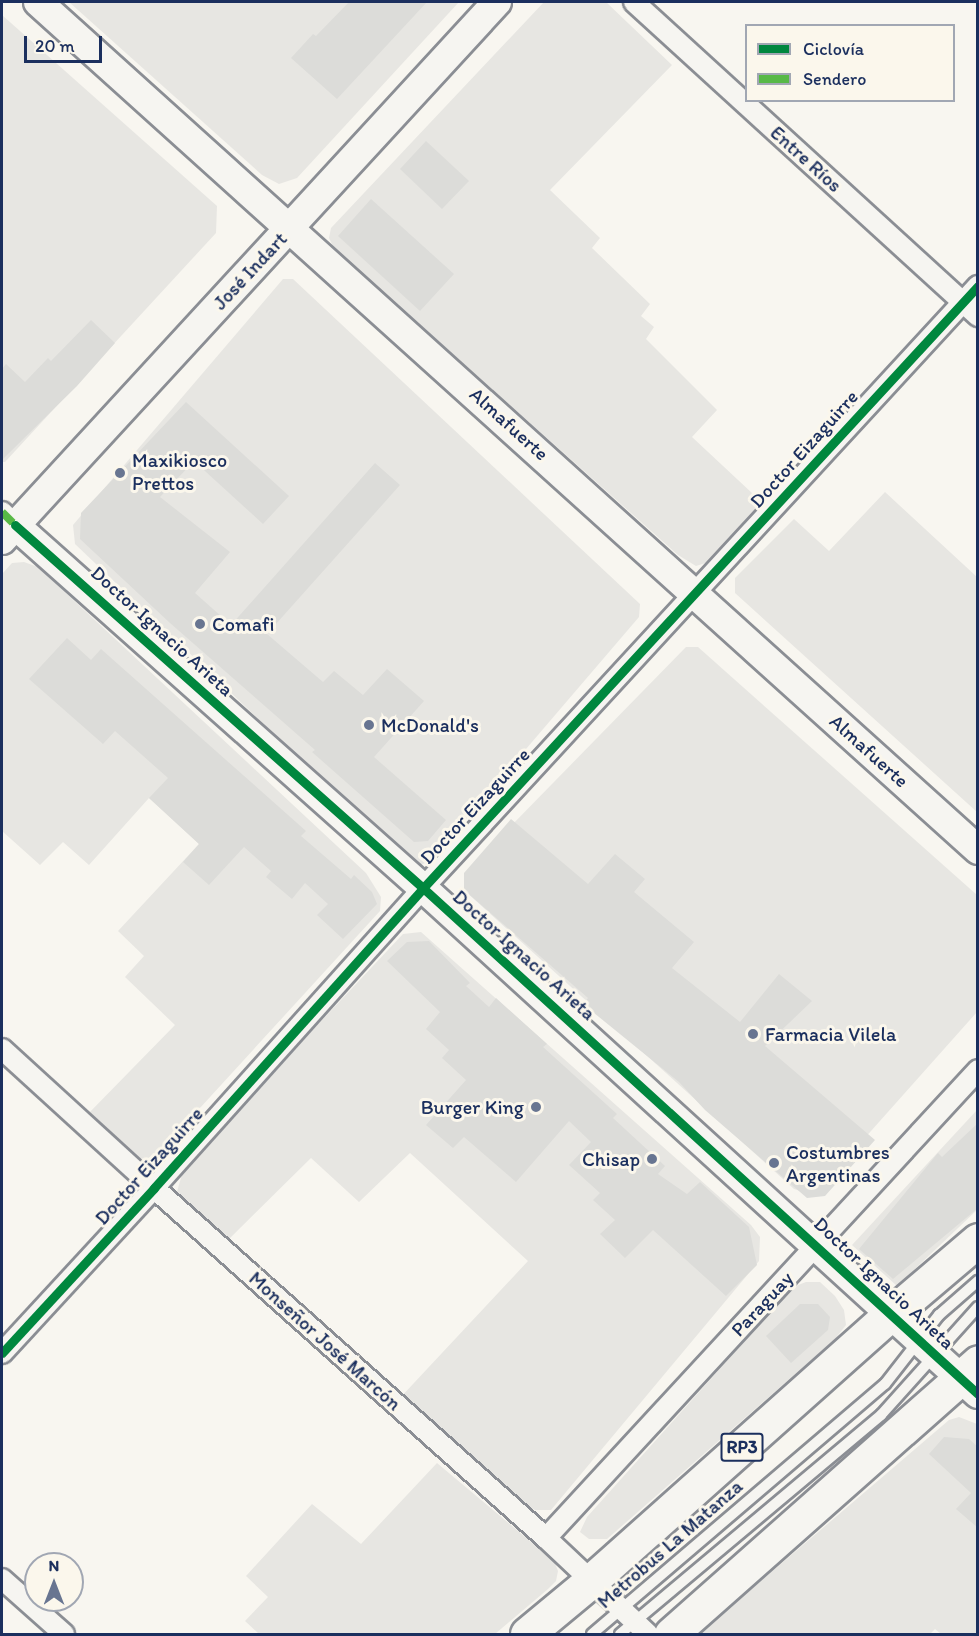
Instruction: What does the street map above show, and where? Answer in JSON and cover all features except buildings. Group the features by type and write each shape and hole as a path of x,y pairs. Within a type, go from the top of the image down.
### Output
{"highway":[{"name":"RP3","path":"527,1635 978,1240"},
{"path":"671,1635 972,1377"}],"street":[{"name":"Almafuerte","path":"38,2 978,850"},
{"name":"José Indart","path":"6,526 290,227 497,2"},
{"name":"Entre Ríos","path":"634,2 978,315"},
{"name":"Doctor Eizaguirre","path":"2,1353 154,1188 423,888 978,286"},
{"name":"Doctor Ignacio Arieta","path":"6,526 423,888 927,1347 972,1377"},
{"name":"Monseñor José Marcón","path":"2,1048 154,1188 546,1538 635,1622"},
{"name":"Paraguay","path":"546,1538 978,1070"},
{"path":"2,1579 64,1635"}],"lane":[{"name":"Metrobus La Matanza","path":"620,1635 881,1415 927,1347 939,1314 978,1281"},
{"name":"Metrobus La Matanza","path":"592,1635 635,1622 885,1384 978,1307"}],"shaded area":[{"path":"69,2 459,2 297,178 279,184 262,175"},
{"path":"544,2 606,2 672,65 550,190 600,238 592,248 650,304 641,316 654,327 646,339 717,410 692,437 768,508 718,559 696,566 678,555 334,248 329,238 331,228"},
{"path":"2,15 217,206 216,233 5,462 2,462"},
{"path":"283,279 293,279 640,604 639,617 431,860 421,865 406,860 75,544 73,525"},
{"path":"885,492 977,577 977,812 735,593 735,578 794,519 829,551"},
{"path":"24,562 38,567 366,873 381,897 380,911 157,1155 146,1159 131,1157 86,1116 175,1025 125,977 144,956 118,931 199,844 149,798 89,865 63,842 40,865 2,831 2,574 12,563"},
{"path":"686,647 698,647 977,895 977,1012 814,1195 794,1189 464,890 464,874"},
{"path":"421,932 751,1225 760,1237 759,1261 551,1510 535,1510 516,1502 399,1399 528,1261 410,1153 359,1202 311,1158 225,1243 175,1199 184,1167 403,934"},
{"path":"977,1110 977,1210 897,1286 852,1245"},
{"path":"806,1282 820,1282 835,1296 844,1310 846,1325 835,1339 607,1539 589,1539 580,1532 587,1517 793,1287"},
{"path":"959,1417 977,1424 977,1634 941,1634 935,1629 930,1634 699,1634 949,1420"},
{"path":"437,1463 554,1561 558,1571 556,1581 548,1589 495,1634 259,1634 245,1621 268,1597 246,1576 312,1504 361,1544"}],"marked path":[{"path":"2,512 15,525"}],"cycle path":[{"path":"2,1353 154,1188 423,888 978,286"},
{"path":"15,525 423,888 978,1394"}],"place":[{"name":"Maxikiosco Prettos","path":"120,473"},
{"name":"Comafi","path":"200,624"},
{"name":"McDonald's","path":"369,725"},
{"name":"Farmacia Vilela","path":"753,1034"},
{"name":"Burger King","path":"536,1107"},
{"name":"Chisap","path":"652,1159"},
{"name":"Costumbres Argentinas","path":"774,1163"}]}
